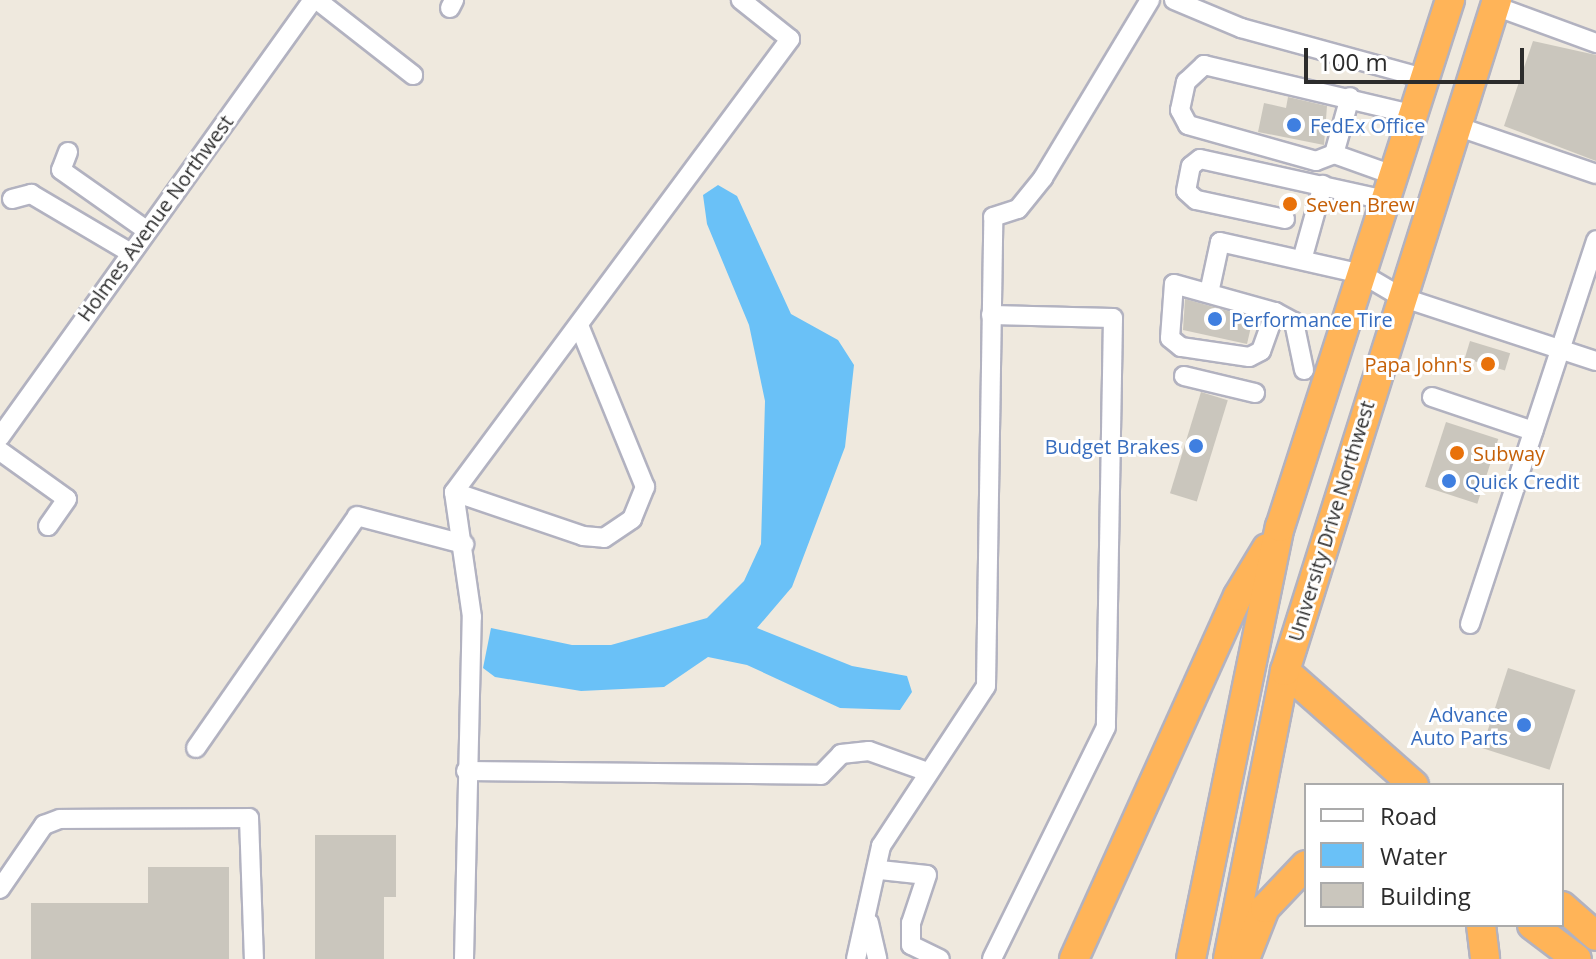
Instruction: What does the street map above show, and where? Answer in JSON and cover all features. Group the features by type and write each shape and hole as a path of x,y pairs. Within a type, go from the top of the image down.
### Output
{"highway":[{"name":"University Drive Northwest","path":"1191,959 1280,527 1450,0"},
{"name":"University Drive Northwest","path":"1228,959 1285,671 1496,3"},
{"path":"1074,959 1238,596 1280,527"},
{"path":"1285,671 1412,783"},
{"path":"1245,959 1265,908 1304,867"},
{"path":"1564,905 1596,912"},
{"path":"1564,907 1596,936"},
{"path":"1481,927 1485,959"},
{"path":"1535,927 1577,959"}],"street":[{"path":"315,0 413,75"},
{"name":"Holmes Avenue Northwest","path":"0,437 129,252 315,0"},
{"path":"464,959 472,617 464,544 454,492 790,39 741,0"},
{"path":"856,959 869,923 880,870 881,846 925,771 986,686 993,217 1018,209 1043,178 1150,0"},
{"path":"1174,0 1241,28 1424,78"},
{"path":"1496,3 1596,43"},
{"path":"1334,154 1316,161 1188,125 1180,110 1186,82 1204,65 1412,114"},
{"path":"1334,154 1350,97"},
{"path":"1456,126 1596,174"},
{"path":"68,152 61,170 146,230"},
{"path":"1334,154 1389,188"},
{"path":"1299,221 1196,200 1186,191 1191,166 1200,159 1323,185 1389,188"},
{"path":"1302,260 1299,221 1323,185"},
{"path":"12,199 31,194 129,252"},
{"path":"1470,624 1596,240"},
{"path":"1209,293 1220,242 1362,274 1401,297 1596,361"},
{"path":"1275,312 1261,351 1249,357 1181,347 1170,338 1174,284 1275,312 1294,322 1304,370"},
{"path":"991,315 1113,318 1106,727 992,959"},
{"path":"454,492 583,536 604,538 632,519 645,487 579,325"},
{"path":"1184,376 1255,393"},
{"path":"1432,397 1533,431"},
{"path":"0,451 67,499 48,526"},
{"path":"196,748 357,516 464,544"},
{"path":"466,771 821,775 841,754 869,751 925,771"},
{"path":"0,889 44,825 60,819 249,818 254,959"},
{"path":"880,870 927,875 911,923 911,945 940,959"},
{"path":"869,923 877,959"}],"water":[{"path":"718,185 737,196 791,314 838,340 854,365 845,447 792,587 757,628 852,666 907,676 912,692 900,710 840,708 747,665 708,657 664,687 581,691 495,677 483,668 491,628 572,645 611,645 707,618 744,581 761,544 765,401 749,325 707,224 703,195"}],"building":[{"path":"1533,41 1596,55 1596,161 1504,126"},
{"name":"FedEx Office","path":"1288,97 1327,106 1324,145 1258,132 1264,103 1286,108"},
{"name":"Performance Tire","path":"1185,299 1253,318 1247,344 1183,330"},
{"path":"1470,341 1510,353 1505,370 1465,358"},
{"name":"Budget Brakes","path":"1201,392 1228,400 1197,502 1170,493"},
{"path":"1446,422 1498,439 1477,504 1425,487"},
{"name":"Advance Auto Parts","path":"1508,668 1576,690 1550,770 1482,748"},
{"path":"315,835 396,835 396,897 384,897 384,959 315,959"},
{"path":"148,867 229,867 229,959 31,959 31,903 148,903"}],"place":[{"name":"FedEx Office","path":"1294,125"},
{"name":"Seven Brew","path":"1290,204"},
{"name":"Performance Tire","path":"1215,319"},
{"name":"Papa John's","path":"1488,364"},
{"name":"Budget Brakes","path":"1196,446"},
{"name":"Subway","path":"1457,453"},
{"name":"Quick Credit","path":"1449,481"},
{"name":"Advance Auto Parts","path":"1524,725"}]}
